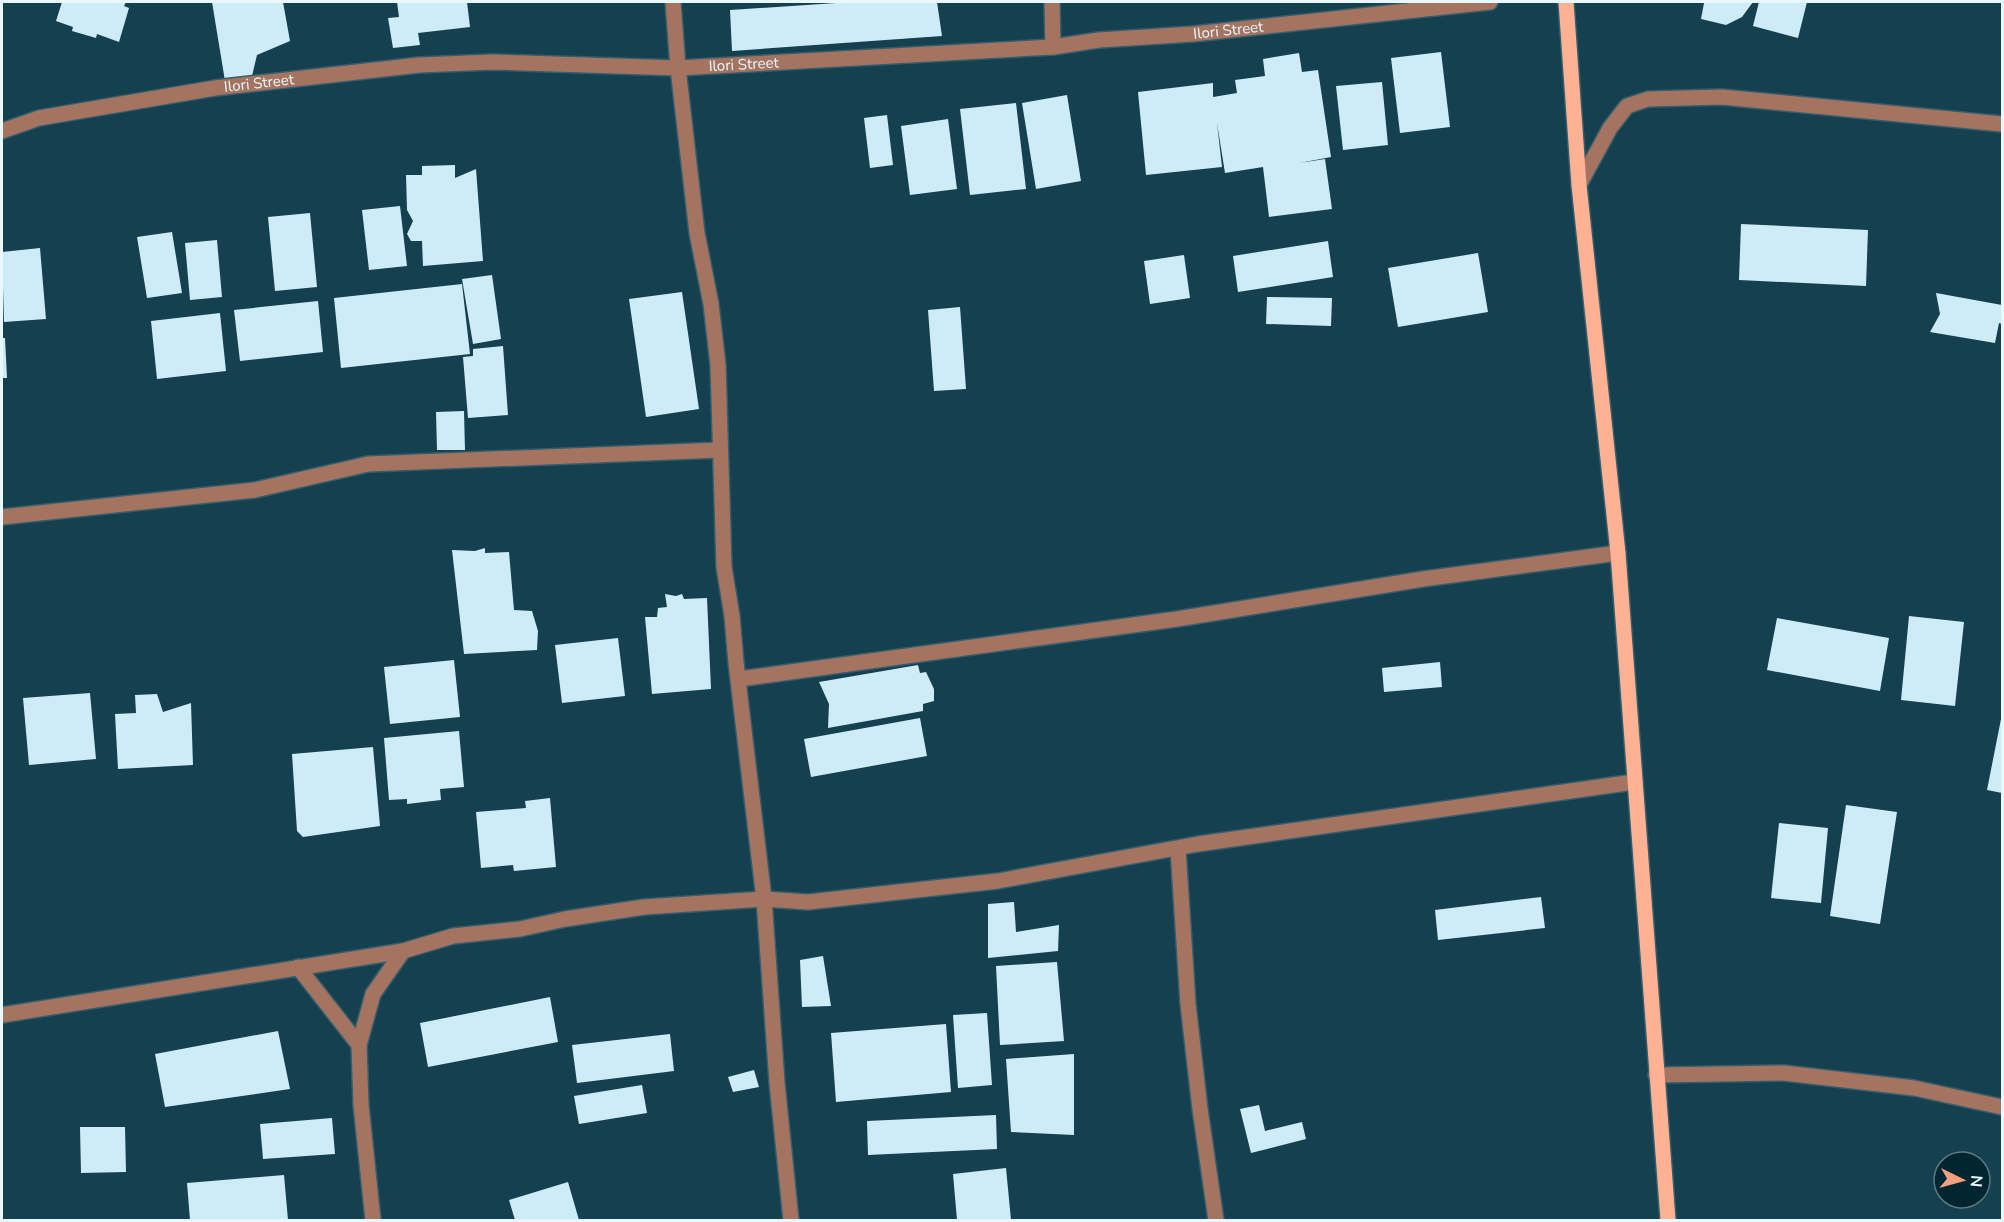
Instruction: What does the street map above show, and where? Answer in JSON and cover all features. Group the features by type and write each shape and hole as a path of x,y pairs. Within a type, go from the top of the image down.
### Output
{"main road":[{"path":"1566,2 1579,185 1618,553 1668,1221"}],"street":[{"path":"673,2 678,68 697,233 711,304 718,365 724,567 732,616 764,899 791,1221"},
{"path":"1052,2 1053,47"},
{"name":"Ilori Street","path":"2,131 39,118 215,88 419,65 493,62 678,68 1053,47 1099,40 1193,34 1490,2"},
{"path":"1579,185 1610,128 1627,106 1648,99 1722,97 2002,124"},
{"path":"2,518 255,490 368,464 720,450"},
{"path":"739,679 1177,619 1423,579 1618,553"},
{"path":"2,1015 403,951 453,936 520,929 623,910 764,899 808,902 976,884 1198,844 1634,782"},
{"path":"1178,849 1188,1004 1216,1221"},
{"path":"373,1221 362,1116 358,1045 373,994 403,951"},
{"path":"298,967 358,1045"},
{"path":"1656,1075 1784,1073 1914,1088 2002,1107"}],"building":[{"path":"62,2 126,2 124,6 129,8 119,42 97,34 96,38 72,31 73,27 56,21"},
{"path":"212,2 283,2 290,41 257,55 252,76 225,81"},
{"path":"397,2 467,2 470,27 418,33 420,45 393,48 388,18 399,17"},
{"path":"851,2 937,2 942,36 732,51 730,10"},
{"path":"1702,2 1753,2 1742,17 1726,25 1701,19 1704,3"},
{"path":"1759,2 1807,2 1798,38 1753,26"},
{"path":"1441,52 1450,127 1400,133 1391,58"},
{"path":"1299,53 1302,72 1318,70 1331,157 1299,163 1325,159 1332,209 1269,217 1263,167 1225,173 1217,123 1222,167 1146,175 1138,92 1213,83 1213,97 1237,93 1235,80 1265,76 1263,59"},
{"path":"1382,82 1388,145 1343,150 1336,86"},
{"path":"1067,95 1081,181 1036,189 1022,103"},
{"path":"1016,103 1026,189 970,195 960,109"},
{"path":"887,115 893,165 870,168 864,118"},
{"path":"948,119 957,189 910,195 901,126"},
{"path":"455,165 455,178 476,169 483,261 423,266 422,241 411,241 407,234 413,221 407,210 406,175 422,175 422,166"},
{"path":"400,206 407,266 369,270 362,210"},
{"path":"310,213 317,287 275,291 268,217"},
{"path":"1741,224 1868,230 1866,286 1739,280"},
{"path":"172,232 182,293 147,298 137,237"},
{"path":"217,240 222,297 190,300 185,243"},
{"path":"1328,241 1333,277 1238,292 1233,256"},
{"path":"40,248 46,319 4,322 2,252"},
{"path":"1478,253 1488,312 1398,327 1388,268"},
{"path":"1184,255 1190,298 1150,304 1144,261"},
{"path":"492,275 501,339 473,344 462,279"},
{"path":"462,284 470,354 341,368 334,298"},
{"path":"682,292 699,409 646,417 629,299"},
{"path":"1936,293 2002,305 2002,324 1999,323 1995,343 1930,332 1940,314"},
{"path":"1267,297 1332,298 1331,326 1266,324"},
{"path":"318,301 323,352 240,361 234,310"},
{"path":"960,307 966,389 934,391 928,310"},
{"path":"220,313 226,371 157,379 151,321"},
{"path":"2,338 5,338 7,378 2,378"},
{"path":"503,346 508,415 468,418 463,357 473,356 473,349"},
{"path":"464,411 465,450 437,450 436,412"},
{"path":"485,548 485,553 509,552 514,610 532,611 538,631 537,650 464,654 452,550 475,551"},
{"path":"665,594 676,596 682,594 684,599 707,598 711,689 652,694 645,617 657,617 658,608 667,607"},
{"path":"1909,616 1964,622 1955,706 1901,700"},
{"path":"1777,618 1889,638 1880,691 1767,670"},
{"path":"618,638 625,696 562,703 555,645"},
{"path":"454,660 460,717 390,724 384,667"},
{"path":"1440,662 1442,687 1384,692 1382,668"},
{"path":"918,665 920,673 926,672 934,689 934,701 923,704 923,711 828,728 829,704 819,682"},
{"path":"90,693 96,759 29,765 23,698"},
{"path":"157,694 163,712 191,703 193,765 118,769 115,714 136,713 135,695"},
{"path":"920,718 927,756 811,777 804,739"},
{"path":"2002,719 2002,793 1987,790"},
{"path":"459,731 464,787 440,789 441,800 407,804 407,799 389,800 384,738"},
{"path":"373,747 380,826 303,837 297,831 292,754"},
{"path":"550,798 556,867 514,871 513,865 481,868 476,812 526,808 525,801"},
{"path":"1846,805 1897,812 1880,924 1830,916"},
{"path":"1779,823 1828,828 1821,903 1771,898"},
{"path":"1541,897 1545,928 1438,940 1435,910"},
{"path":"1014,902 1016,932 1059,925 1058,951 988,958 988,904"},
{"path":"823,956 831,1006 802,1007 800,960"},
{"path":"1057,962 1064,1041 1000,1045 996,966"},
{"path":"550,997 558,1042 428,1067 420,1023"},
{"path":"987,1013 992,1085 958,1088 953,1015"},
{"path":"946,1024 951,1092 836,1102 831,1033"},
{"path":"278,1031 290,1089 165,1107 155,1054"},
{"path":"670,1034 674,1071 577,1083 572,1045"},
{"path":"1074,1054 1074,1135 1011,1132 1006,1059"},
{"path":"754,1070 759,1087 733,1092 728,1077"},
{"path":"642,1085 647,1113 579,1124 574,1096"},
{"path":"1259,1105 1265,1131 1302,1122 1306,1139 1251,1153 1240,1109"},
{"path":"996,1115 997,1149 868,1155 867,1121"},
{"path":"332,1118 335,1154 263,1159 260,1124"},
{"path":"80,1127 125,1127 126,1172 81,1173"},
{"path":"1006,1168 1011,1220 957,1220 953,1174"},
{"path":"284,1175 288,1220 190,1220 187,1183"},
{"path":"568,1182 579,1220 515,1220 509,1200"}]}
